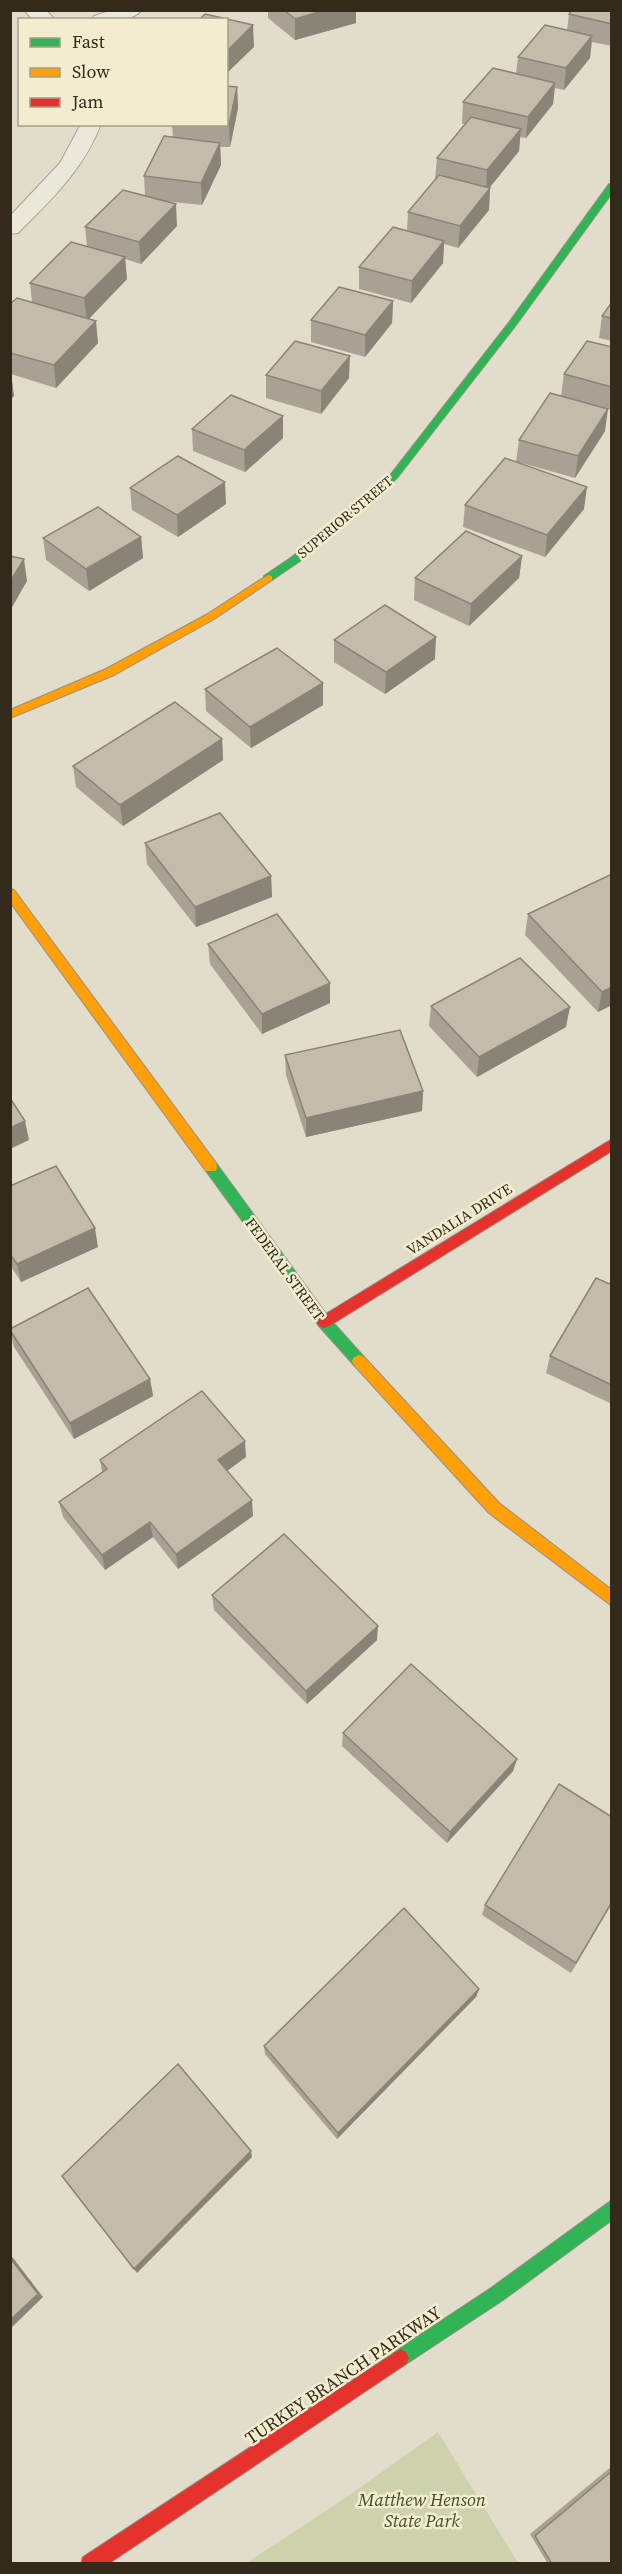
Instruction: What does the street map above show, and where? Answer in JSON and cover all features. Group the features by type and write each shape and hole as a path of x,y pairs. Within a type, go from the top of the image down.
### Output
{"street":[{"path":"107,18 133,10"},
{"path":"10,228 53,185 86,141 90,126"},
{"name":"SUPERIOR STREET","path":"10,714 110,672 210,617 296,559 394,476 513,323 612,186"},
{"name":"FEDERAL STREET","path":"10,893 324,1322 494,1508 612,1599"},
{"name":"VANDALIA DRIVE","path":"324,1322 612,1144"},
{"name":"TURKEY BRANCH PARKWAY","path":"90,2564 497,2294 612,2209"}],"green space":[{"name":"Matthew Henson State Park","path":"438,2432 518,2563 246,2563 338,2503"}],"building":[{"path":"284,10 325,10 295,19"},
{"path":"572,10 612,10 612,24 569,14"},
{"path":"205,14 222,18 201,18"},
{"path":"228,19 253,25 228,50"},
{"path":"545,25 592,36 566,68 518,57"},
{"path":"493,68 555,83 528,117 463,102"},
{"path":"228,86 237,87 229,125"},
{"path":"471,117 521,129 487,170 437,158"},
{"path":"164,136 220,143 201,183 144,176"},
{"path":"439,175 490,188 460,226 408,212"},
{"path":"123,190 176,204 139,242 85,227"},
{"path":"393,227 444,241 412,281 359,267"},
{"path":"71,242 125,257 84,298 30,283"},
{"path":"339,287 393,301 365,335 311,320"},
{"path":"17,298 96,321 54,365 10,353 10,304"},
{"path":"612,302 612,318 602,316"},
{"path":"295,341 350,356 321,391 266,375"},
{"path":"587,341 612,347 612,387 564,374"},
{"path":"550,393 608,409 578,456 519,440"},
{"path":"231,395 283,416 244,450 192,429"},
{"path":"178,456 225,482 177,515 130,488"},
{"path":"505,458 587,487 547,535 465,505"},
{"path":"98,507 141,537 86,569 43,538"},
{"path":"466,531 522,556 471,604 415,578"},
{"path":"10,556 24,559 10,582"},
{"path":"385,605 436,637 386,672 334,640"},
{"path":"277,648 323,683 250,727 205,689"},
{"path":"175,702 222,739 120,805 73,766"},
{"path":"220,813 271,876 195,907 145,843"},
{"path":"612,874 612,987 602,992 528,914"},
{"path":"277,914 330,983 262,1014 208,944"},
{"path":"520,958 570,1007 479,1057 431,1006"},
{"path":"400,1030 423,1091 306,1118 285,1055"},
{"path":"10,1098 25,1121 10,1128"},
{"path":"56,1166 95,1228 17,1264 10,1254 10,1186"},
{"path":"596,1278 612,1285 612,1385 550,1356"},
{"path":"88,1288 150,1379 70,1423 10,1329"},
{"path":"202,1391 245,1441 218,1460 252,1500 176,1554 150,1522 102,1555 59,1502 107,1469 100,1460"},
{"path":"284,1534 378,1626 306,1691 212,1595"},
{"path":"411,1664 517,1759 450,1832 343,1733"},
{"path":"559,1784 612,1817 612,1902 576,1963 485,1905"},
{"path":"404,1908 479,1989 338,2133 264,2046"},
{"path":"178,2064 251,2151 134,2269 62,2176"},
{"path":"10,2258 38,2294 10,2320"},
{"path":"612,2471 612,2564 552,2564 535,2536"}],"traffic: fast":[{"path":"268,578 296,559 394,476 513,323 612,186"},
{"path":"211,1167 324,1322 359,1361"},
{"path":"400,2358 497,2294 612,2209"}],"traffic: slow":[{"path":"10,714 110,672 210,617 268,578"},
{"path":"10,893 211,1167"},
{"path":"359,1361 494,1508 612,1599"}],"traffic: jam":[{"path":"324,1322 612,1144"},
{"path":"90,2564 400,2358"}]}
